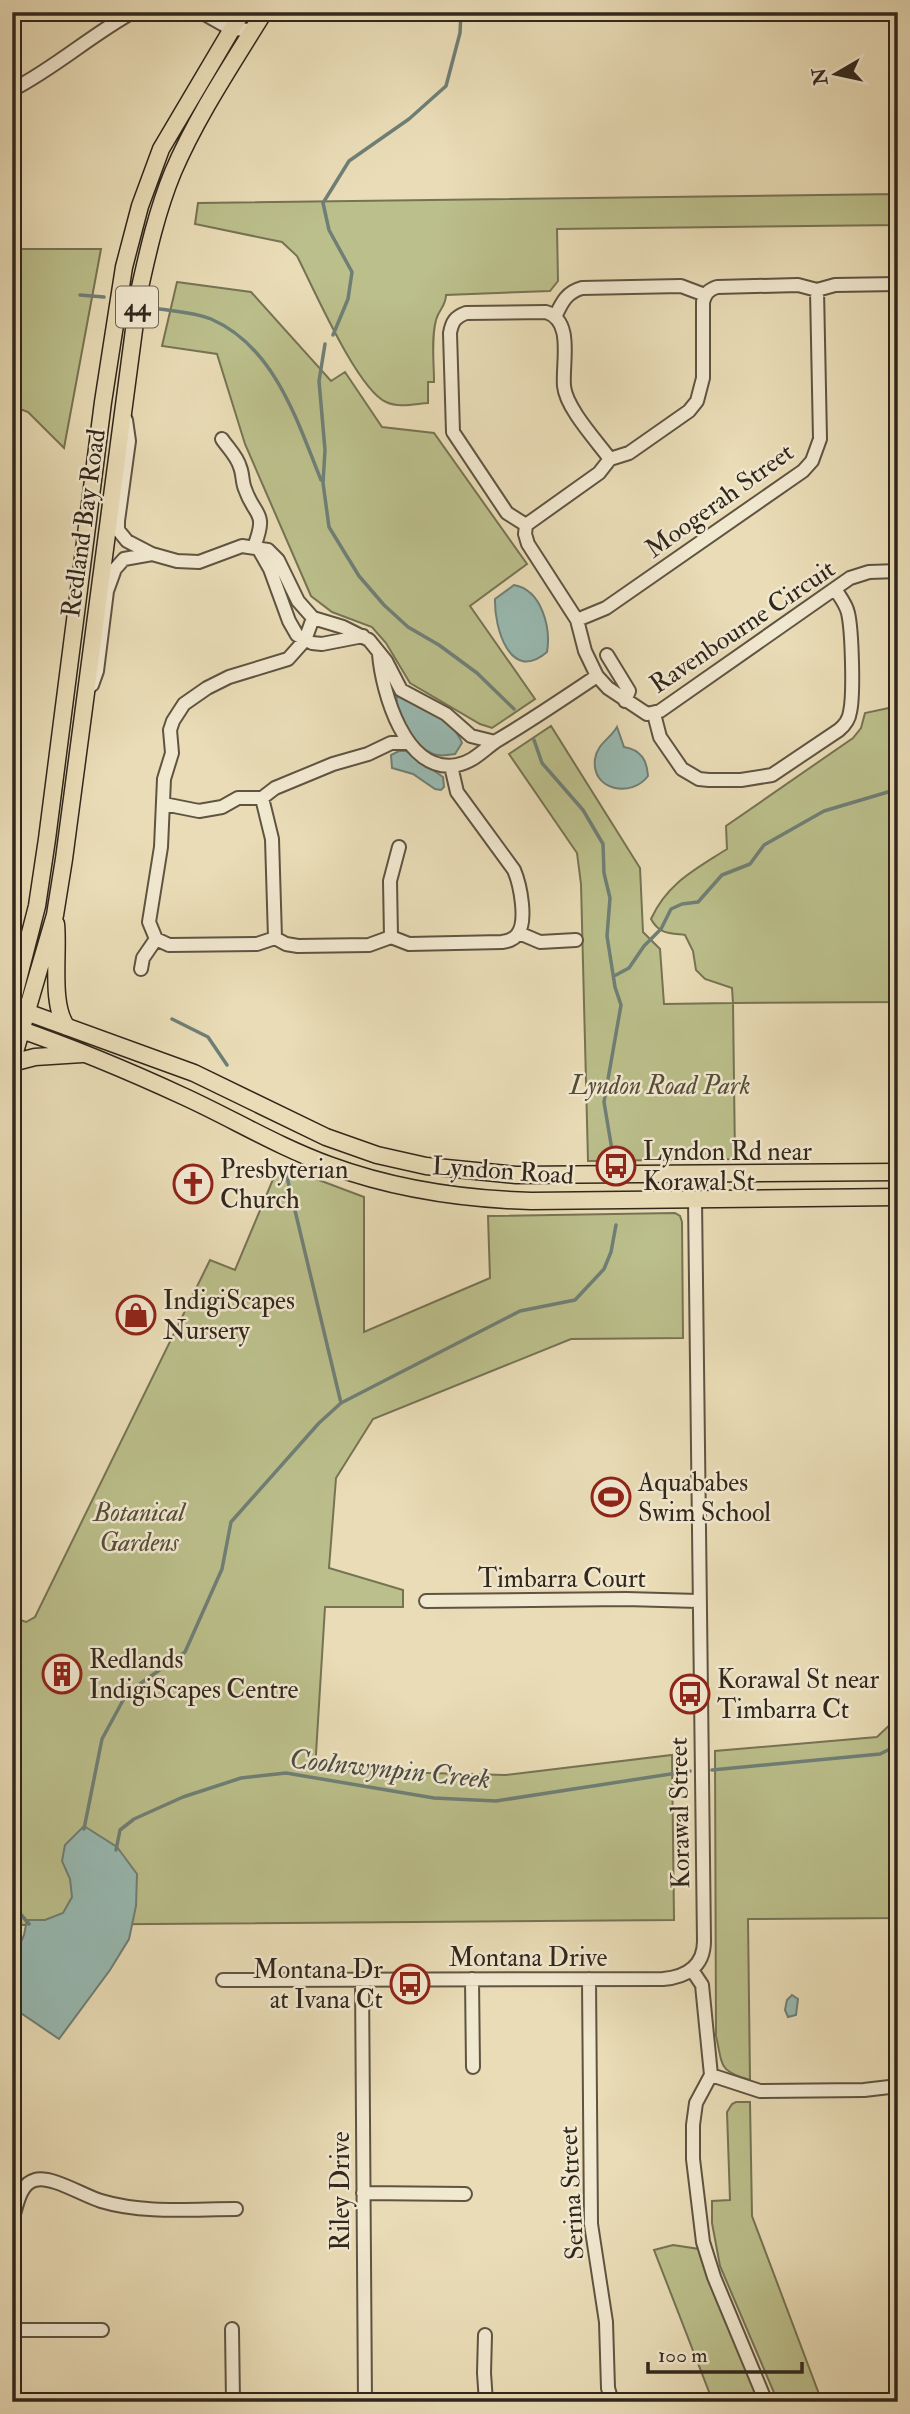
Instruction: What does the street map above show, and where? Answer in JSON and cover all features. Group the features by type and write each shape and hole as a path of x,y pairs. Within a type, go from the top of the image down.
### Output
{"main road":[{"name":"Redland Bay Road","path":"17,1008 55,915 139,292 154,225 173,172 198,120 264,12"},
{"name":"Redland Bay Road","path":"12,1063 17,1029 17,970 37,905 105,390 124,267 140,206 161,149 240,13"},
{"path":"55,915 58,946 57,1005 67,1027"},
{"name":"Lyndon Road","path":"17,1008 194,1073 326,1137 437,1168 507,1175 898,1172"},
{"name":"Lyndon Road","path":"17,1029 185,1097 287,1148 328,1165 382,1182 439,1194 503,1200 898,1197"},
{"path":"12,1063 35,1057 84,1054"},
{"path":"694,1174 695,1199"}],"street":[{"path":"12,90 34,79 115,22 134,12"},
{"path":"201,12 231,29 253,30"},
{"path":"240,13 253,30"},
{"path":"610,459 568,401 564,385 564,328 555,315 466,313 458,316 451,324 450,333 453,432 507,513 526,525 599,473 610,459 629,453 689,411 697,401 703,378 702,313 705,295 717,287 797,285 817,290 835,285 898,284"},
{"path":"555,315 572,291 582,288 681,286 705,295"},
{"name":"Moogerah Street","path":"578,620 606,608 803,471 812,461 820,439 817,290"},
{"path":"124,402 129,441 118,530 127,541 152,554 188,563 210,559 235,547 268,550 274,555 298,601 313,618 363,636 372,642 386,661 401,690 446,714 471,736 495,741"},
{"path":"222,439 241,468 244,488 260,518 256,548 275,580 289,621 297,635 322,644 363,636"},
{"name":"Ravenbourne Circuit","path":"526,525 528,544 578,620 585,651 597,676 625,701 647,714 654,714 860,574 898,571"},
{"path":"82,710 97,671 110,579 124,559 152,554"},
{"path":"654,714 660,737 682,769 699,779 709,780 764,778 772,775 839,730 850,715 852,697 848,611 835,589"},
{"path":"313,618 305,640 288,659 229,677 207,688 176,713 170,730 172,753 164,779 161,847 150,912 151,930 156,939 169,945 257,944 275,938 298,946 369,944 391,937 409,944 502,942 513,939 522,925 519,881 514,870 457,792 451,766"},
{"path":"379,653 380,667 398,728 409,743 434,763 451,766 476,758 495,741 597,676"},
{"path":"607,655 629,691 625,701"},
{"path":"391,743 398,728"},
{"path":"471,736 476,758"},
{"path":"164,804 199,811 222,807 238,798 262,798 275,788 332,764 368,754 391,743 409,743"},
{"path":"262,798 272,838 275,938"},
{"path":"391,937 390,881 399,847"},
{"path":"519,933 540,942 576,940"},
{"path":"141,969 143,958 156,939"},
{"name":"Korawal Street","path":"692,1970 701,1958 704,1948 695,1199"},
{"name":"Timbarra Court","path":"426,1601 698,1601"},
{"path":"692,1970 702,1985 711,2075 696,2103 693,2124 694,2170 703,2242 714,2277 766,2402"},
{"name":"Montana Drive","path":"223,1980 663,1979 678,1977 692,1970"},
{"name":"Riley Drive","path":"362,1979 365,2402"},
{"path":"472,1979 473,2067"},
{"name":"Serina Street","path":"589,1979 591,2224 606,2322 608,2388 613,2401"},
{"path":"711,2075 760,2091 864,2090 898,2086"},
{"path":"12,2220 25,2186 33,2180 43,2178 117,2206 236,2209"},
{"path":"363,2193 464,2193"},
{"path":"232,2329 233,2402"},
{"path":"12,2330 102,2330"},
{"path":"485,2335 486,2402"},
{"path":"613,2401 655,2400"}],"green space":[{"path":"898,194 898,225 557,229 558,281 550,291 446,295 434,327 434,382 428,382 428,403 407,405 386,402 362,378 337,336 297,256 282,242 195,224 198,203"},
{"path":"12,249 101,249 64,448 28,412 12,406"},
{"path":"177,282 251,292 331,381 345,372 382,427 434,433 527,564 470,606 535,699 492,728 480,724 410,683 386,643 372,627 332,612 311,596 245,444 217,354 162,346"},
{"path":"898,706 898,1002 733,1003 732,988 705,979 696,970 693,951 685,935 657,928 651,919 658,906 683,878 727,849 726,826 853,738 861,728 865,713"},
{"name":"Lyndon Road Park","path":"551,726 640,868 643,932 660,949 664,1004 733,1003 735,1159 588,1161 581,884 577,853 509,754"},
{"name":"Botanical Gardens","path":"279,1165 364,1197 364,1332 490,1278 488,1216 675,1213 680,1216 683,1338 571,1339 373,1419 336,1478 329,1568 403,1590 403,1607 325,1607 315,1770 505,1775 672,1755 674,1920 12,1925 12,1617 26,1622 35,1617 210,1260 235,1270"},
{"path":"898,1717 898,1918 748,1919 750,2080 732,2074 721,2061 716,2036 715,1751 877,1737"},
{"path":"736,2102 750,2102 752,2216 822,2402 778,2402 720,2266 712,2223 712,2201 730,2200 727,2112"},
{"path":"673,2245 699,2249 761,2402 713,2402 654,2250"}],"water":[{"path":"514,585 532,594 546,622 547,652 534,660 523,661 514,657 501,637 495,599"},
{"path":"397,696 425,708 444,720 458,734 462,743 455,754 436,755 412,738 399,713"},
{"path":"617,727 624,747 642,757 648,776 641,783 623,789 606,784 595,770 598,749"},
{"path":"406,751 443,777 444,787 441,790 435,789 413,774 392,768 391,755"},
{"path":"84,1826 117,1847 137,1874 136,1906 129,1939 110,1970 59,2039 12,2007 12,1962 24,1935 27,1920 45,1920 63,1913 72,1897 70,1879 62,1861 65,1845"},
{"path":"792,1995 798,1999 796,2015 788,2017 785,2010 787,2000"}],"waterway":[{"name":"Coolnwynpin Creek","path":"333,335 348,299 352,272 329,230 323,203 349,161 409,119 446,86 460,33 461,12"},
{"path":"80,295 104,297"},
{"path":"153,308 211,319 252,348 281,388 321,480"},
{"name":"Coolnwynpin Creek","path":"325,344 319,381 325,450 323,483 329,527 359,576 384,605 408,627 439,645 477,673 514,709"},
{"name":"Coolnwynpin Creek","path":"534,740 542,763 583,810 603,844 604,873 610,898 607,936 615,987 621,1005 604,1102 613,1156"},
{"name":"Coolnwynpin Creek","path":"614,976 629,968 644,946 661,929 671,909 698,902 722,875 750,864 764,845 824,811 898,789"},
{"path":"172,1019 208,1037 227,1065"},
{"path":"287,1177 341,1403"},
{"name":"Coolnwynpin Creek","path":"84,1829 102,1739 127,1693 185,1652 222,1569 231,1522 319,1423 341,1403 520,1311 575,1300 604,1269 611,1252 616,1225"},
{"name":"Coolnwynpin Creek","path":"712,1770 880,1754 898,1745"},
{"name":"Coolnwynpin Creek","path":"116,1850 120,1830 134,1819 183,1797 241,1778 286,1773 434,1798 496,1801 690,1771"},
{"path":"12,1904 29,1924"}],"place":[{"name":"Lyndon Rd near Korawal St","path":"616,1166"},
{"name":"Presbyterian Church","path":"193,1184"},
{"name":"IndigiScapes Nursery","path":"136,1315"},
{"name":"Aquababes Swim School","path":"611,1497"},
{"name":"Redlands IndigiScapes Centre","path":"62,1674"},
{"name":"Korawal St near Timbarra Ct","path":"690,1694"},
{"name":"Montana Dr at Ivana Ct","path":"410,1984"}]}
